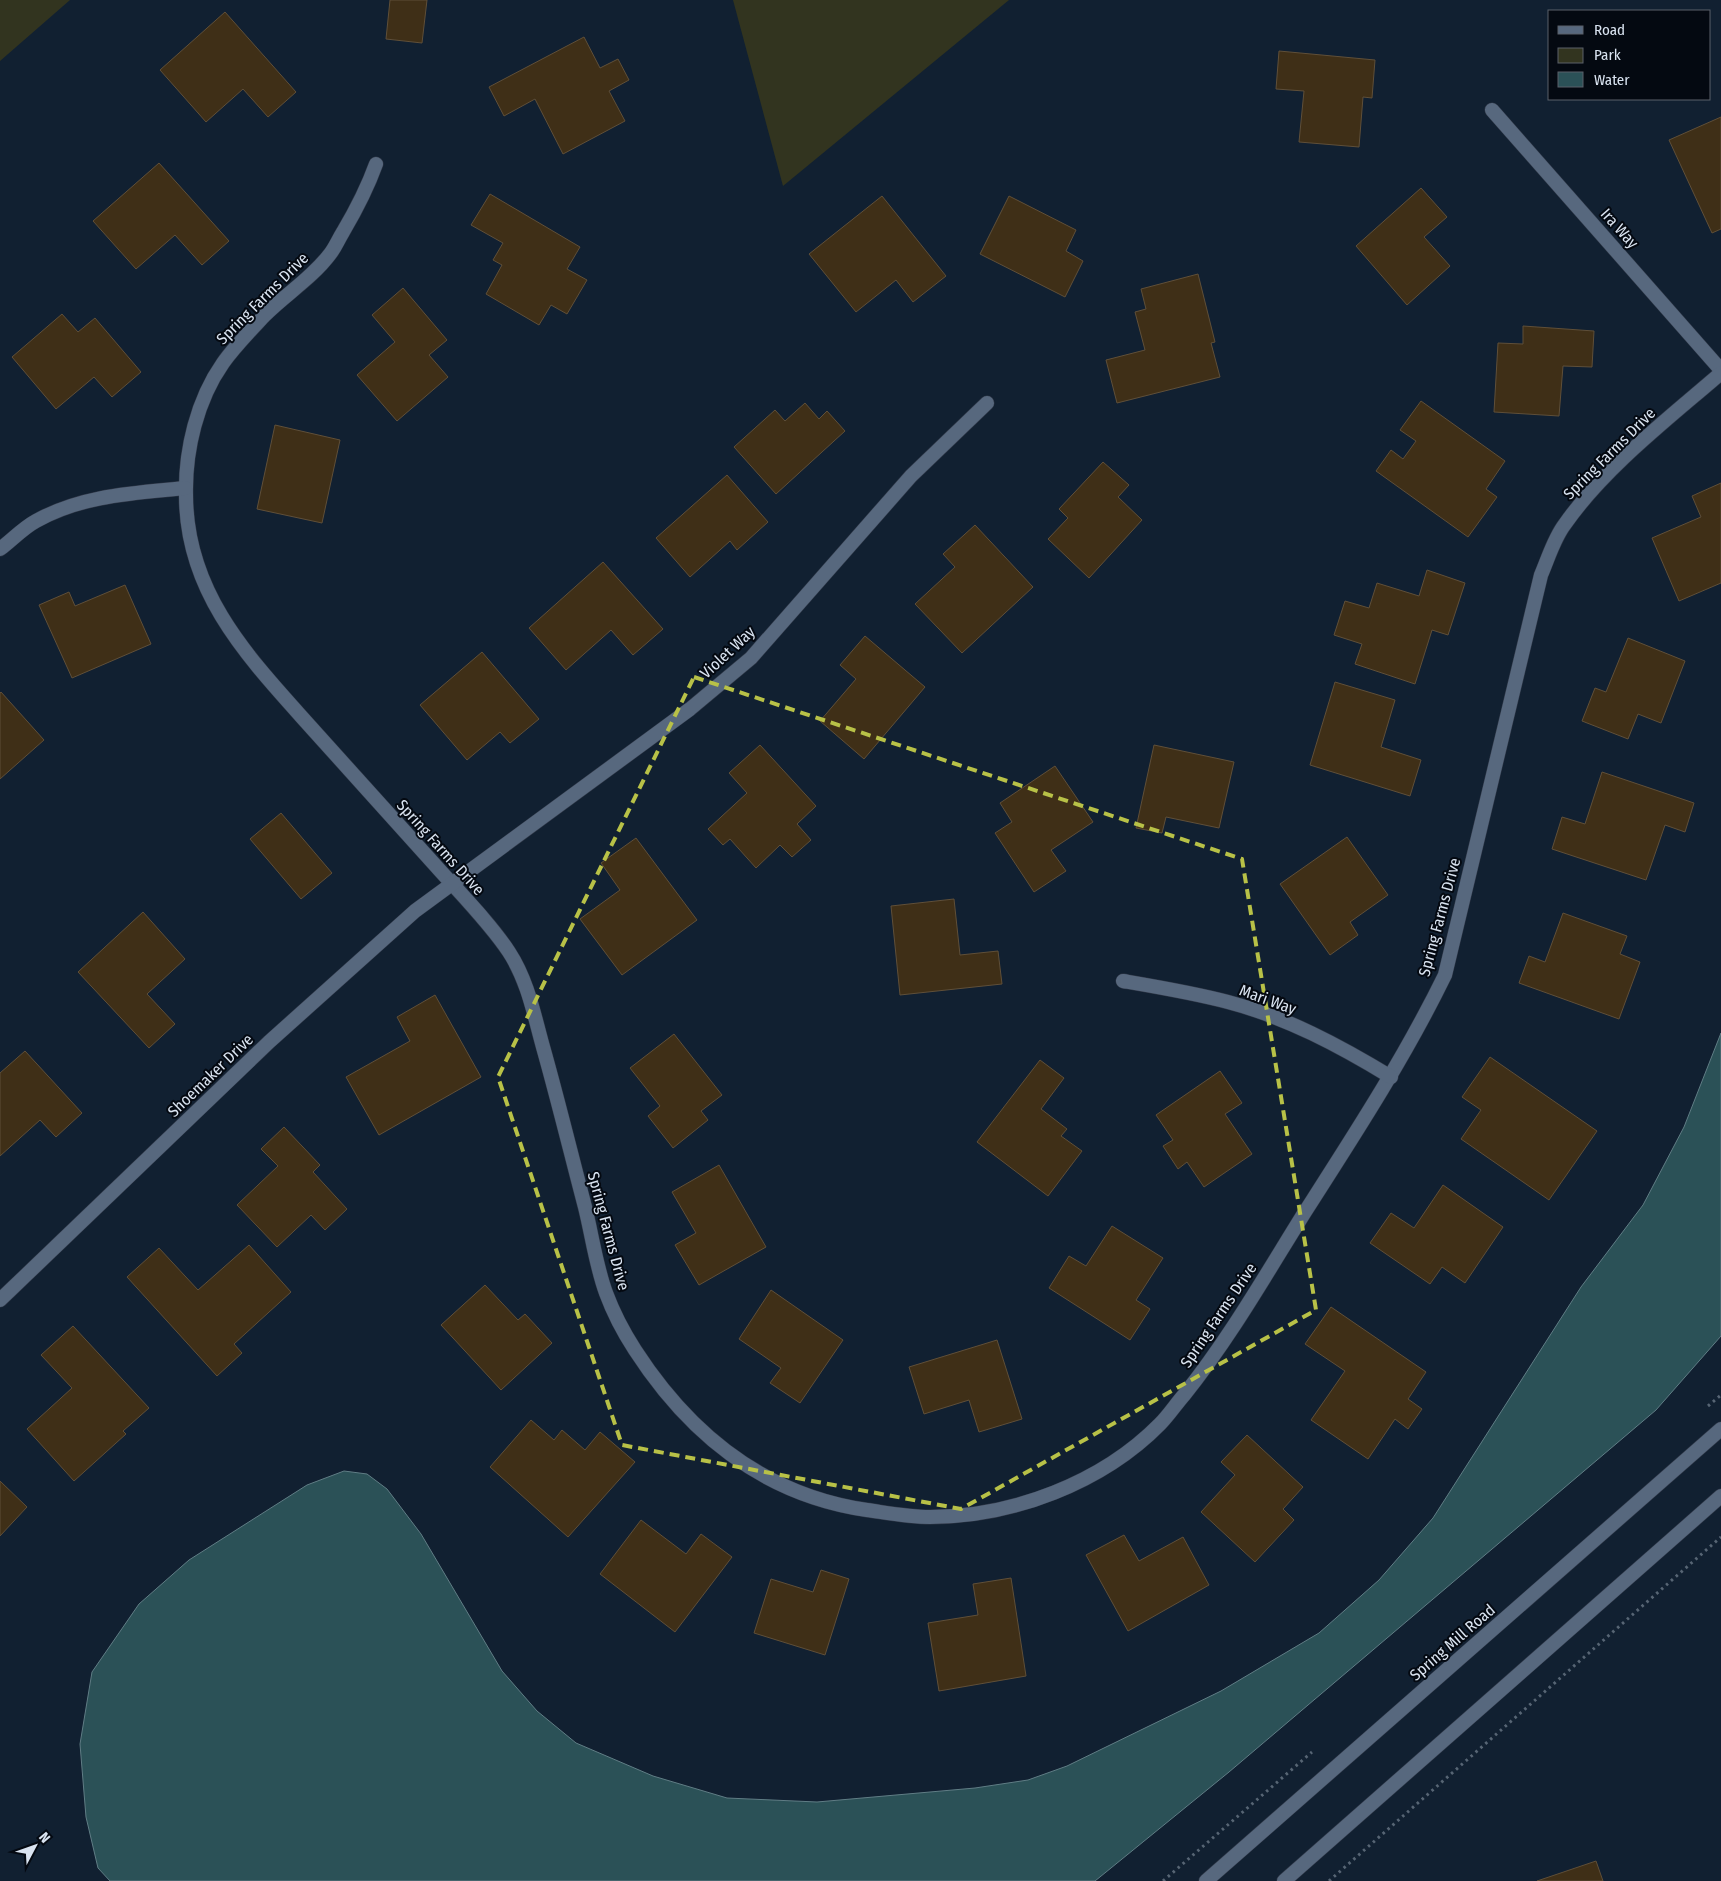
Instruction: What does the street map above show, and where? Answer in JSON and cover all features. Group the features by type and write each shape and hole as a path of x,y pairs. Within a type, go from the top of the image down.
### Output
{"street":[{"name":"Ira Way","path":"1492,110 1721,370"},
{"name":"Spring Farms Drive","path":"376,164 364,195 329,255 307,278 266,314 222,365 208,391 192,430 185,488 187,526 196,562 208,593 228,629 261,671 452,884 506,948 522,974 554,1085 607,1294 632,1345 665,1392 705,1435 754,1471 792,1490 842,1507 930,1517 972,1514 1012,1507 1049,1495 1080,1481 1126,1452 1161,1424 1213,1358 1391,1077 1424,1019 1445,975 1541,575 1564,525 1594,488 1650,435 1721,374"},
{"name":"Violet Way","path":"452,884 690,709 752,658 911,476 988,403"},
{"path":"0,549 35,521 59,510 104,497 185,488"},
{"name":"Shoemaker Drive","path":"0,1300 269,1042 414,912 452,884"},
{"name":"Mari Way","path":"1123,981 1229,1002 1271,1016 1342,1048 1391,1077"},
{"name":"Spring Mill Road","path":"1206,1881 1721,1429"},
{"path":"1284,1881 1721,1496"}],"path":[{"path":"1329,1881 1721,1537"}],"highlighted area":[{"path":"694,677 1242,859 1316,1310 961,1509 622,1445 498,1077"}],"green space":[{"path":"0,0 70,0 0,61"},
{"path":"733,0 1009,0 783,186"}],"water":[{"path":"1721,1033 1721,1336 1656,1410 1229,1772 1095,1881 110,1881 98,1868 86,1817 80,1744 92,1672 139,1604 189,1560 307,1485 344,1471 367,1474 387,1489 421,1534 502,1671 537,1711 576,1743 653,1776 727,1798 817,1802 975,1788 1028,1780 1067,1766 1221,1691 1319,1633 1379,1580 1433,1518 1581,1287 1643,1205 1684,1127"}],"building":[{"path":"390,0 427,0 422,43 386,39"},
{"path":"225,12 296,92 268,117 243,89 206,122 160,70"},
{"path":"584,37 600,68 618,59 629,80 609,91 625,121 563,154 535,99 504,116 489,87"},
{"path":"1279,51 1375,60 1372,98 1363,97 1359,147 1299,142 1304,91 1276,89"},
{"path":"1721,117 1721,229 1712,233 1669,140"},
{"path":"159,163 229,241 202,265 175,235 136,269 93,221"},
{"path":"1421,188 1447,217 1424,237 1450,266 1407,305 1356,246"},
{"path":"490,194 580,247 567,269 587,280 567,314 551,305 539,325 486,294 502,265 493,260 503,243 471,225"},
{"path":"882,196 946,276 913,302 896,280 856,312 809,254"},
{"path":"1009,196 1076,230 1066,251 1083,261 1065,297 980,254"},
{"path":"1198,274 1215,342 1211,343 1220,377 1117,403 1106,360 1145,350 1135,312 1146,309 1141,289"},
{"path":"403,288 447,340 429,355 448,377 397,421 357,375 395,342 372,315"},
{"path":"62,314 78,332 95,318 141,372 112,397 94,377 56,409 12,357"},
{"path":"1523,326 1594,331 1592,367 1563,366 1559,416 1494,412 1498,343 1523,344"},
{"path":"1421,401 1505,461 1486,489 1497,497 1468,537 1376,471 1391,450 1403,459 1416,441 1400,430"},
{"path":"805,403 819,419 827,411 845,431 776,494 734,447 775,410 785,421"},
{"path":"275,425 340,440 322,523 257,509"},
{"path":"1103,462 1129,485 1118,497 1142,520 1089,578 1048,539 1068,518 1059,509"},
{"path":"727,475 768,522 737,550 730,541 690,577 656,538"},
{"path":"1721,483 1721,583 1679,601 1652,538 1701,517 1692,496"},
{"path":"975,525 1033,587 962,653 915,604 955,567 943,554"},
{"path":"603,562 663,629 633,655 611,630 566,670 529,628"},
{"path":"1427,570 1465,583 1448,635 1432,630 1415,684 1355,664 1362,644 1334,635 1345,601 1369,608 1377,583 1419,596"},
{"path":"125,585 151,644 72,678 39,605 69,592 75,606"},
{"path":"865,636 925,687 864,759 820,721 856,679 840,665"},
{"path":"1628,638 1685,661 1661,723 1638,714 1628,739 1582,721 1595,688 1606,692"},
{"path":"482,652 539,719 510,743 500,732 467,760 420,705"},
{"path":"1335,682 1395,700 1381,747 1421,760 1410,796 1310,765"},
{"path":"0,693 44,740 0,779"},
{"path":"760,745 816,806 797,824 811,840 792,857 780,845 756,868 730,839 723,845 708,829 747,793 729,773"},
{"path":"1154,745 1234,762 1219,828 1166,817 1162,833 1136,828"},
{"path":"1055,766 1093,822 1051,850 1066,871 1034,892 995,833 1012,822 1000,803"},
{"path":"1602,772 1694,803 1685,832 1665,825 1646,880 1552,849 1562,817 1585,824"},
{"path":"281,813 332,873 301,899 250,839"},
{"path":"1347,837 1388,895 1350,922 1358,935 1330,955 1280,884"},
{"path":"636,838 697,920 622,975 580,919 620,890 601,863"},
{"path":"954,899 960,955 998,951 1002,984 900,995 891,906"},
{"path":"143,912 185,959 147,994 175,1024 149,1048 78,972"},
{"path":"1563,913 1627,936 1620,954 1640,962 1619,1019 1519,983 1529,956 1545,962"},
{"path":"435,995 481,1077 379,1135 346,1077 410,1041 397,1017"},
{"path":"674,1034 722,1095 701,1111 708,1120 673,1148 648,1116 660,1106 630,1068"},
{"path":"25,1051 82,1113 56,1137 40,1120 0,1156 0,1073"},
{"path":"1490,1057 1597,1131 1549,1200 1461,1139 1481,1110 1462,1097"},
{"path":"1040,1060 1064,1078 1041,1109 1067,1129 1061,1136 1082,1151 1048,1196 977,1142"},
{"path":"1220,1071 1242,1103 1225,1114 1252,1154 1204,1187 1187,1162 1178,1169 1163,1146 1173,1140 1156,1115"},
{"path":"284,1127 320,1165 313,1172 347,1209 325,1230 311,1215 277,1247 237,1205 278,1166 261,1149"},
{"path":"719,1165 766,1247 699,1285 675,1245 696,1233 672,1192"},
{"path":"1443,1185 1503,1227 1465,1283 1442,1267 1430,1284 1370,1243 1391,1213 1414,1228"},
{"path":"1112,1226 1163,1258 1136,1300 1150,1309 1130,1340 1049,1288 1069,1256 1086,1266"},
{"path":"249,1245 291,1292 234,1344 242,1353 217,1376 127,1277 159,1248 198,1290"},
{"path":"485,1285 518,1320 525,1314 552,1343 501,1390 441,1325"},
{"path":"771,1290 843,1340 800,1403 770,1383 781,1368 739,1339"},
{"path":"1331,1307 1426,1372 1408,1399 1422,1409 1408,1429 1395,1419 1368,1459 1311,1420 1345,1371 1305,1344"},
{"path":"73,1326 149,1408 123,1431 126,1434 74,1481 27,1429 72,1388 41,1355"},
{"path":"997,1340 1022,1419 979,1432 969,1400 924,1414 909,1367"},
{"path":"531,1420 554,1440 562,1430 585,1450 600,1432 635,1462 568,1537 490,1467"},
{"path":"1247,1435 1303,1487 1283,1509 1294,1520 1255,1562 1201,1512 1235,1475 1221,1462"},
{"path":"0,1481 27,1507 0,1536"},
{"path":"641,1520 686,1554 701,1534 732,1557 675,1632 600,1574"},
{"path":"1124,1535 1139,1561 1183,1537 1209,1585 1128,1631 1086,1555"},
{"path":"821,1570 849,1579 825,1655 754,1633 771,1579 813,1592"},
{"path":"1011,1578 1026,1676 939,1691 928,1623 978,1615 973,1584"},
{"path":"1596,1861 1603,1881 1537,1881"}]}
